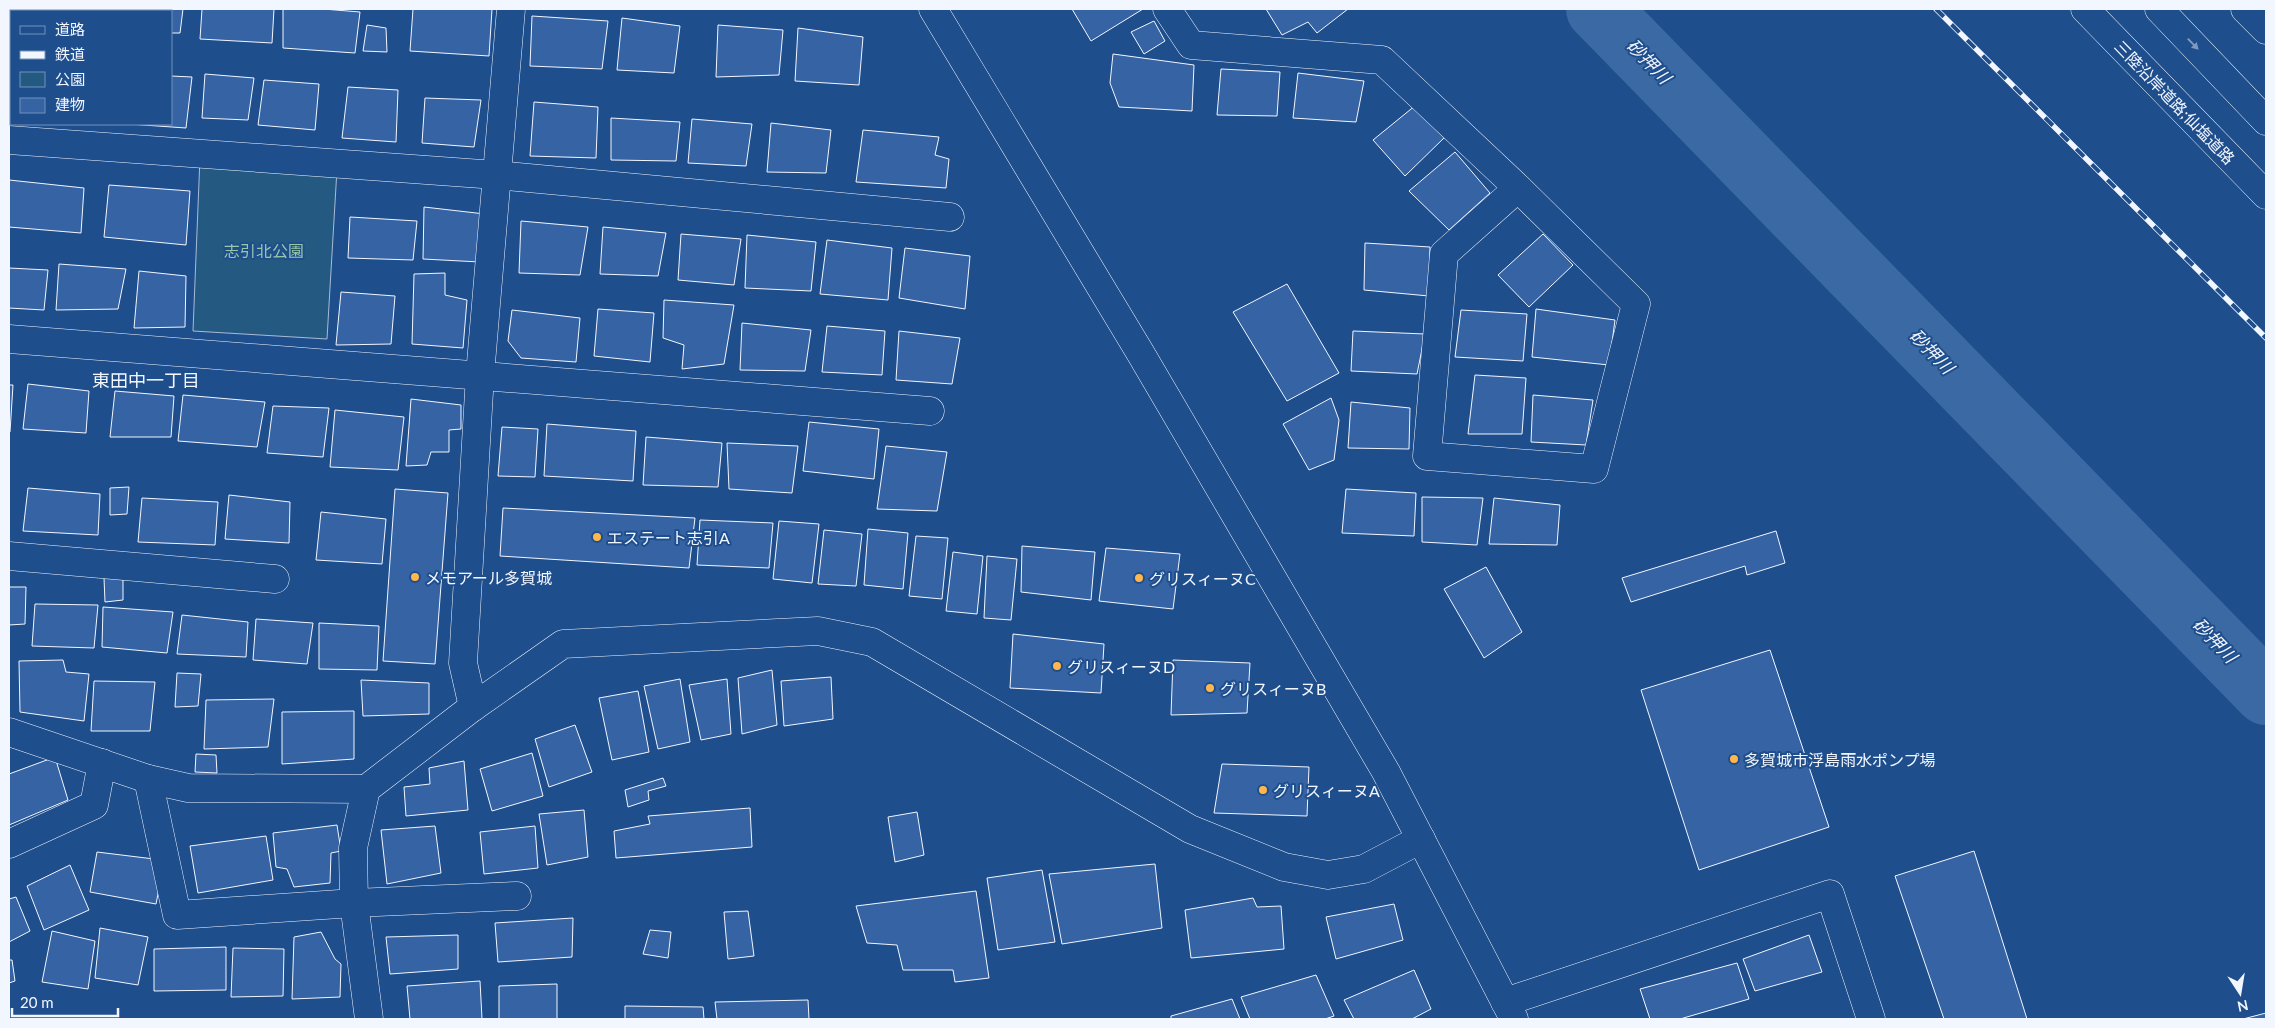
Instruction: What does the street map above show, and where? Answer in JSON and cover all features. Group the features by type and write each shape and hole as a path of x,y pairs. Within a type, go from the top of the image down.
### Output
{"main road":[{"path":"473,708 463,663 480,375 511,9"},
{"path":"933,9 1198,451 1386,772 1510,1010 1830,894 1871,1019"},
{"path":"1167,9 1192,45 1382,60 1518,188 1636,304 1594,469 1427,456 1444,254 1518,188"},
{"name":"三陸沿岸道路;仙塩道路","path":"2085,9 2266,195"},
{"path":"2159,9 2266,121"},
{"path":"2246,9 2266,30"},
{"path":"9,140 496,175 950,217"},
{"path":"9,339 930,411"},
{"path":"9,556 275,579"},
{"path":"9,732 148,779 188,788 366,788 563,644 818,631 872,642 1190,829 1284,868 1328,874 1364,869 1421,839"},
{"path":"9,844 94,805 102,763"},
{"path":"148,779 178,915 354,903 517,896"},
{"path":"366,788 353,848 354,903 369,1019"}],"green space":[{"name":"志引北公園","path":"200,157 337,169 327,339 193,331"}],"building":[{"path":"9,9 87,9 10,10 9,19"},
{"path":"183,9 180,33 172,33 172,10 98,10"},
{"path":"202,9 274,9 272,43 200,39"},
{"path":"283,9 323,9 360,12 355,53 283,48"},
{"path":"413,9 492,9 489,56 410,51"},
{"path":"1072,9 1143,9 1091,41"},
{"path":"1266,9 1348,9 1317,33 1308,22 1282,35"},
{"path":"532,16 608,21 602,69 530,66"},
{"path":"622,18 680,26 674,73 617,70"},
{"path":"1154,21 1165,41 1144,54 1131,32"},
{"path":"367,25 386,28 387,52 363,51"},
{"path":"718,25 783,30 779,75 716,77"},
{"path":"798,28 863,37 859,85 795,81"},
{"path":"1113,54 1194,65 1192,111 1119,107 1110,83"},
{"path":"1221,69 1280,72 1277,116 1217,115"},
{"path":"1298,73 1364,81 1356,122 1293,118"},
{"path":"205,74 254,78 248,120 202,118"},
{"path":"172,76 192,77 186,128 143,125 172,125"},
{"path":"9,77 10,77 10,115"},
{"path":"264,80 319,84 315,130 258,125"},
{"path":"348,87 398,90 396,142 342,138"},
{"path":"425,98 481,100 474,147 422,143"},
{"path":"534,102 598,107 596,158 530,156"},
{"path":"1416,105 1446,136 1405,176 1373,140"},
{"path":"611,118 680,122 676,161 611,160"},
{"path":"692,119 752,124 746,166 688,163"},
{"path":"771,123 831,130 826,173 767,172"},
{"path":"863,130 939,137 935,155 949,159 946,188 856,182"},
{"path":"1455,152 1490,193 1449,230 1409,191"},
{"path":"9,180 84,188 81,233 9,227"},
{"path":"109,185 190,191 186,245 104,237"},
{"path":"424,207 485,214 480,262 423,259"},
{"path":"350,217 417,221 413,260 348,258"},
{"path":"521,221 588,227 580,275 519,273"},
{"path":"603,227 666,233 658,276 600,274"},
{"path":"681,234 741,239 734,285 678,280"},
{"path":"1543,234 1573,265 1529,307 1498,275"},
{"path":"747,235 816,242 811,291 745,288"},
{"path":"827,240 892,248 888,300 820,294"},
{"path":"1365,243 1430,247 1429,296 1364,290"},
{"path":"905,248 970,256 965,309 899,298"},
{"path":"59,264 126,269 118,309 56,310"},
{"path":"9,268 48,270 44,310 9,308"},
{"path":"139,271 186,276 185,327 134,328"},
{"path":"445,273 445,295 467,300 463,348 412,344 414,274"},
{"path":"1287,284 1339,373 1287,401 1233,312"},
{"path":"341,292 395,296 391,344 336,345"},
{"path":"664,300 734,305 724,364 682,369 684,345 663,338"},
{"path":"598,309 654,313 650,362 594,356"},
{"path":"1536,309 1615,320 1609,365 1532,357"},
{"path":"512,310 580,318 576,362 521,358 508,341"},
{"path":"1461,310 1527,314 1523,361 1455,357"},
{"path":"742,323 811,330 805,371 740,370"},
{"path":"827,326 885,331 882,375 822,372"},
{"path":"899,331 960,338 952,384 896,380"},
{"path":"1353,331 1425,334 1417,374 1351,371"},
{"path":"1475,375 1526,378 1522,434 1468,434"},
{"path":"28,384 89,391 86,433 23,429"},
{"path":"9,385 13,385 10,432 9,432"},
{"path":"115,391 174,396 171,437 110,437"},
{"path":"183,395 265,402 257,447 178,441"},
{"path":"1533,395 1593,400 1586,445 1531,442"},
{"path":"1331,398 1339,420 1334,460 1309,470 1283,424"},
{"path":"411,399 461,405 461,429 449,430 449,452 431,452 427,465 406,466"},
{"path":"1351,402 1410,408 1409,449 1348,448"},
{"path":"273,406 329,408 323,457 267,453"},
{"path":"335,410 404,417 398,470 330,467"},
{"path":"809,422 879,429 874,479 803,471"},
{"path":"547,424 636,431 633,481 544,476"},
{"path":"502,427 538,429 535,477 498,476"},
{"path":"646,437 722,443 718,487 643,485"},
{"path":"727,443 798,446 792,493 729,489"},
{"path":"886,446 947,452 937,511 877,509"},
{"path":"129,487 127,514 110,515 110,488"},
{"path":"28,488 100,494 98,535 23,531"},
{"name":"メモアール多賀城","path":"395,489 448,493 435,664 383,661"},
{"path":"1346,489 1416,493 1414,536 1342,533"},
{"path":"229,495 290,502 289,543 225,539"},
{"path":"1422,497 1483,498 1477,545 1422,542"},
{"path":"142,498 218,502 215,545 138,542"},
{"path":"1494,498 1560,505 1557,545 1489,544"},
{"name":"エステート志引A","path":"503,508 695,518 689,568 500,556"},
{"path":"321,512 386,519 382,564 316,560"},
{"path":"700,520 773,523 769,568 697,565"},
{"path":"779,521 819,524 812,583 773,579"},
{"path":"868,529 908,533 903,589 864,585"},
{"path":"824,530 862,534 856,586 818,584"},
{"path":"1776,531 1785,563 1747,575 1745,566 1631,602 1622,578"},
{"path":"916,536 948,538 942,599 909,596"},
{"path":"1022,546 1095,552 1091,600 1021,592"},
{"name":"グリスィーヌC","path":"1106,548 1180,554 1173,609 1099,601"},
{"path":"953,552 983,556 977,614 946,611"},
{"path":"987,556 1017,559 1011,620 984,618"},
{"path":"1486,567 1522,632 1484,658 1444,589"},
{"path":"123,577 123,600 105,602 104,578"},
{"path":"9,587 26,587 25,624 9,625"},
{"path":"35,604 98,605 94,648 32,646"},
{"path":"103,607 173,612 167,653 102,647"},
{"path":"182,615 248,622 246,657 177,654"},
{"path":"256,619 313,623 307,664 253,660"},
{"path":"319,623 379,626 377,670 319,669"},
{"name":"グリスィーヌD","path":"1013,634 1104,644 1101,693 1010,688"},
{"name":"多賀城市浮島雨水ポンプ場","path":"1770,650 1829,827 1699,870 1641,690"},
{"path":"63,660 66,672 89,674 84,721 20,712 19,661"},
{"name":"グリスィーヌB","path":"1173,660 1250,663 1247,713 1171,715"},
{"path":"772,670 777,725 742,734 738,678"},
{"path":"177,673 201,674 198,706 175,707"},
{"path":"831,677 833,719 784,726 781,681"},
{"path":"680,679 690,742 658,749 644,686"},
{"path":"727,679 731,734 701,740 689,685"},
{"path":"361,680 429,683 429,714 363,716"},
{"path":"94,681 155,682 150,731 91,731"},
{"path":"638,691 649,752 612,760 599,698"},
{"path":"274,699 268,747 204,749 206,700"},
{"path":"354,711 354,759 282,764 282,712"},
{"path":"575,725 592,772 549,787 535,739"},
{"path":"532,753 543,796 492,811 480,769"},
{"path":"196,754 216,755 217,773 195,772"},
{"path":"55,757 68,800 9,825 9,774"},
{"path":"464,761 468,810 406,816 404,787 430,784 429,768"},
{"name":"グリスィーヌA","path":"1222,764 1309,767 1307,816 1214,813"},
{"path":"663,778 666,786 648,791 649,800 628,807 625,790"},
{"path":"750,808 752,847 616,858 614,831 650,824 648,816"},
{"path":"584,810 588,857 547,865 539,814"},
{"path":"917,812 924,855 895,862 888,817"},
{"path":"337,825 341,851 331,853 330,883 294,887 287,869 276,867 273,833"},
{"path":"435,826 441,873 387,884 381,830"},
{"path":"535,826 538,868 484,874 480,832"},
{"path":"266,836 273,880 198,893 190,846"},
{"path":"1974,851 2027,1019 1944,1019 1895,876"},
{"path":"97,852 154,859 161,879 156,904 90,892"},
{"path":"1155,864 1162,928 1062,944 1049,874"},
{"path":"70,865 89,910 44,930 27,886"},
{"path":"1042,870 1055,942 998,950 987,878"},
{"path":"976,891 989,978 955,982 953,970 903,970 897,945 867,943 856,906"},
{"path":"16,897 30,931 9,942 9,899"},
{"path":"1253,898 1257,907 1281,906 1284,949 1191,958 1185,910"},
{"path":"1394,904 1403,940 1336,959 1326,917"},
{"path":"748,911 754,956 728,959 724,912"},
{"path":"573,918 572,957 498,962 495,923"},
{"path":"100,928 148,937 138,985 95,978"},
{"path":"650,930 671,932 668,958 643,954"},
{"path":"52,931 95,941 88,989 42,982"},
{"path":"321,932 335,959 341,964 340,997 292,999 294,937"},
{"path":"458,935 458,969 390,974 386,937"},
{"path":"1809,935 1822,972 1755,991 1743,959"},
{"path":"226,947 226,990 154,991 154,949"},
{"path":"233,948 284,949 283,996 231,997"},
{"path":"9,960 12,960 15,981 9,983"},
{"path":"1737,963 1749,999 1680,1019 1650,1019 1640,989"},
{"path":"1414,970 1431,1009 1412,1019 1354,1019 1344,1000"},
{"path":"1316,975 1334,1016 1325,1019 1250,1019 1241,997"},
{"path":"480,981 482,1019 410,1019 407,986"},
{"path":"557,984 557,1019 499,1019 499,986"},
{"path":"1232,999 1240,1019 1171,1019 1171,1016"},
{"path":"808,1000 809,1019 717,1019 715,1002"},
{"path":"625,1006 703,1007 704,1019 625,1019"},
{"path":"2266,1013 2266,1019 2243,1019"}],"waterway":[{"name":"砂押川","path":"1598,9 2266,693"}],"railway":[{"path":"1936,9 2266,338"}],"place":[{"name":"エステート志引A","path":"597,537"},
{"name":"メモアール多賀城","path":"415,577"},
{"name":"グリスィーヌC","path":"1139,578"},
{"name":"グリスィーヌD","path":"1057,666"},
{"name":"グリスィーヌB","path":"1210,688"},
{"name":"多賀城市浮島雨水ポンプ場","path":"1734,759"},
{"name":"グリスィーヌA","path":"1263,790"}],"district":[{"name":"東田中一丁目","path":"146,380"}]}
